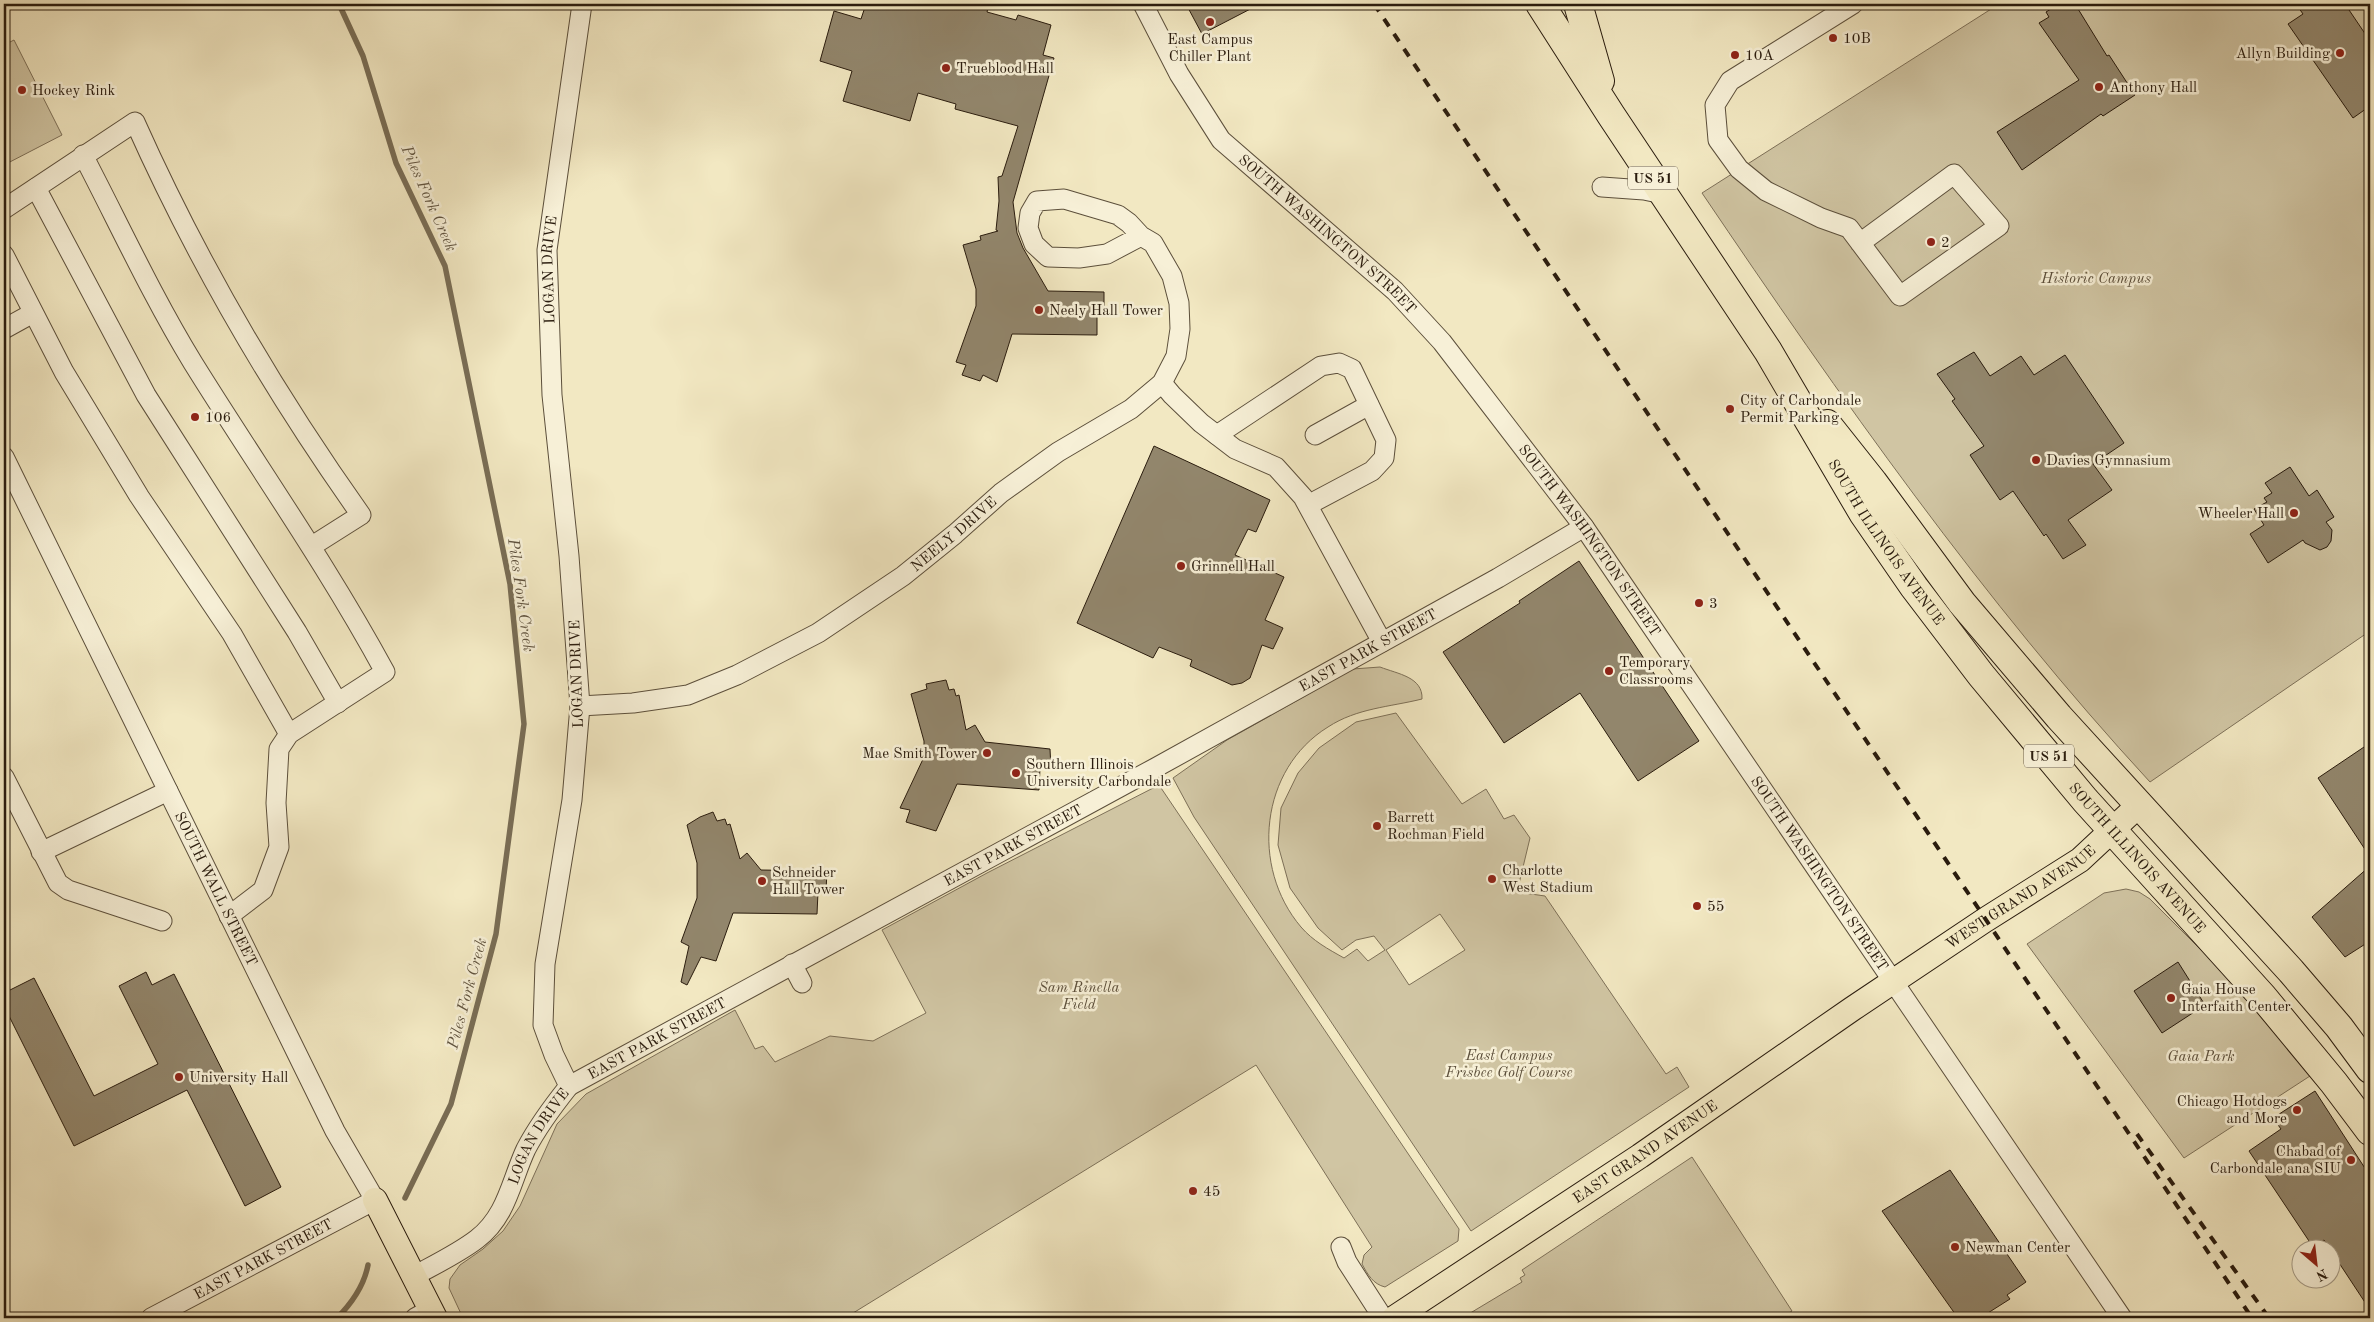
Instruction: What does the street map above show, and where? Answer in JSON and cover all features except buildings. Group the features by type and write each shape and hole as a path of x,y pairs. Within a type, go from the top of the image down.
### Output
{"highway":[{"name":"SOUTH ILLINOIS AVENUE","path":"1540,4 1611,116 1768,351 1863,513 1914,587 1981,675 2112,831 2263,997 2334,1082 2370,1132"},
{"path":"1578,4 1611,116"},
{"name":"SOUTH ILLINOIS AVENUE","path":"1768,351 1873,482 1962,604 2059,717 2292,971 2339,1027 2370,1070"}],"main road":[{"name":"WEST GRAND AVENUE","path":"1893,982 2080,860 2140,804"},
{"name":"EAST GRAND AVENUE","path":"1394,1318 1640,1156 1893,982"},
{"name":"SOUTH WALL STREET","path":"375,1200 414,1276 427,1315"}],"street":[{"name":"LOGAN DRIVE","path":"414,1276 477,1239 502,1210 514,1185 526,1150 546,1115 569,1086 554,1055 543,1025 545,964 572,800 580,706 569,556 552,395 547,250 582,4"},
{"name":"SOUTH WASHINGTON STREET","path":"1143,4 1179,74 1221,140 1395,291 1442,342 1584,527 2122,1318"},
{"path":"1853,4 1730,81 1715,105 1718,140 1739,169 1766,191 1821,218 1849,228 1860,243 1900,296 1999,226 1954,174 1860,243"},
{"path":"4,209 135,122 173,204 233,316 280,396 360,515 312,546"},
{"path":"83,155 156,297 192,361 312,546 385,672 289,734 279,748 276,802 278,847 263,890 230,916"},
{"path":"36,188 146,395 298,632 338,703"},
{"path":"1602,188 1644,190 1663,194"},
{"name":"NEELY DRIVE","path":"580,706 633,703 688,695 738,675 818,633 903,576 956,534 1001,493 1058,452 1131,409 1162,383 1176,356 1180,329 1179,303 1172,276 1153,243 1141,236 1129,223 1118,215 1064,199 1037,201 1030,213 1028,228 1034,244 1048,257 1079,258 1107,254 1141,236"},
{"path":"4,255 64,372 140,496 232,634 289,734"},
{"path":"4,329 33,313"},
{"path":"1217,435 1321,366 1339,363 1352,369 1386,440 1384,458 1372,470 1308,505"},
{"path":"1162,383 1201,423 1217,435 1235,448 1276,467 1308,505 1382,642"},
{"path":"1316,435 1369,405"},
{"name":"SOUTH WALL STREET","path":"6,467 335,1131 375,1200"},
{"name":"EAST PARK STREET","path":"569,1086 1164,763 1584,527"},
{"path":"4,777 58,883 68,890 162,921"},
{"path":"41,852 168,791"},
{"path":"792,964 802,983"},
{"name":"EAST PARK STREET","path":"151,1318 375,1200"},
{"path":"1341,1248 1347,1262 1383,1318"}],"green space":[{"name":"Historic Campus","path":"1999,4 2370,4 2370,631 2150,782 2088,713 1971,570 1860,421 1702,193"},
{"name":"Hockey Rink","path":"14,40 62,135 4,165 4,45"},
{"name":"East Campus Frisbee Golf Course","path":"1380,667 1408,677 1418,686 1422,699 1362,712 1339,721 1305,745 1288,768 1276,793 1270,820 1269,848 1274,876 1285,903 1301,927 1316,941 1344,958 1357,949 1368,961 1385,950 1374,936 1356,940 1342,950 1318,928 1290,888 1278,845 1281,808 1298,773 1319,748 1356,722 1396,713 1462,804 1486,789 1504,819 1514,815 1530,838 1517,892 1545,896 1666,1074 1677,1067 1689,1087 1471,1231 1194,817 1173,778 1227,740 1353,669","holes":["1440,914 1465,950 1409,985 1386,950"]},
{"name":"Sam Rinella Field","path":"1159,785 1459,1229 1458,1241 1385,1287 1374,1281 1362,1264 1364,1255 1372,1247 1256,1065 845,1318 463,1318 449,1288 450,1279 460,1265 483,1249 503,1231 520,1206 557,1124 586,1094 735,1010 755,1049 763,1046 775,1062 830,1036 873,1041 926,1013 882,930 987,873"},
{"name":"Gaia Park","path":"2126,889 2139,892 2150,899 2249,998 2310,1076 2184,1158 2027,944 2104,893"},
{"path":"1692,1157 1792,1311 1780,1318 1462,1318 1522,1282 1520,1278 1525,1275 1522,1270"}],"waterway":[{"name":"Piles Fork Creek","path":"339,4 363,56 396,163 445,266 510,584 524,724 496,934 451,1104 405,1198"},
{"name":"Piles Fork Creek","path":"337,1318 357,1294 364,1280 368,1265"}],"railway":[{"path":"1374,4 2252,1318"},
{"path":"2137,1134 2269,1318"}],"place":[{"name":"East Campus Chiller Plant","path":"1210,22"},
{"name":"10B","path":"1833,38"},
{"name":"Allyn Building","path":"2340,53"},
{"name":"10A","path":"1735,55"},
{"name":"Trueblood Hall","path":"946,68"},
{"name":"Anthony Hall","path":"2099,87"},
{"name":"Hockey Rink","path":"22,90"},
{"name":"2","path":"1931,242"},
{"name":"Neely Hall Tower","path":"1039,310"},
{"name":"City of Carbondale Permit Parking","path":"1730,409"},
{"name":"106","path":"195,417"},
{"name":"Davies Gymnasium","path":"2036,460"},
{"name":"Wheeler Hall","path":"2294,513"},
{"name":"Grinnell Hall","path":"1181,566"},
{"name":"3","path":"1699,603"},
{"name":"Temporary Classrooms","path":"1609,671"},
{"name":"Mae Smith Tower","path":"987,753"},
{"name":"Southern Illinois University Carbondale","path":"1016,773"},
{"name":"Barrett Rochman Field","path":"1377,826"},
{"name":"Charlotte West Stadium","path":"1492,879"},
{"name":"Schneider Hall Tower","path":"762,881"},
{"name":"55","path":"1697,906"},
{"name":"Gaia House Interfaith Center","path":"2171,998"},
{"name":"University Hall","path":"179,1077"},
{"name":"Chicago Hotdogs and More","path":"2297,1110"},
{"name":"Chabad of Carbondale ana SIU","path":"2351,1160"},
{"name":"45","path":"1193,1191"},
{"name":"Newman Center","path":"1955,1247"}]}
